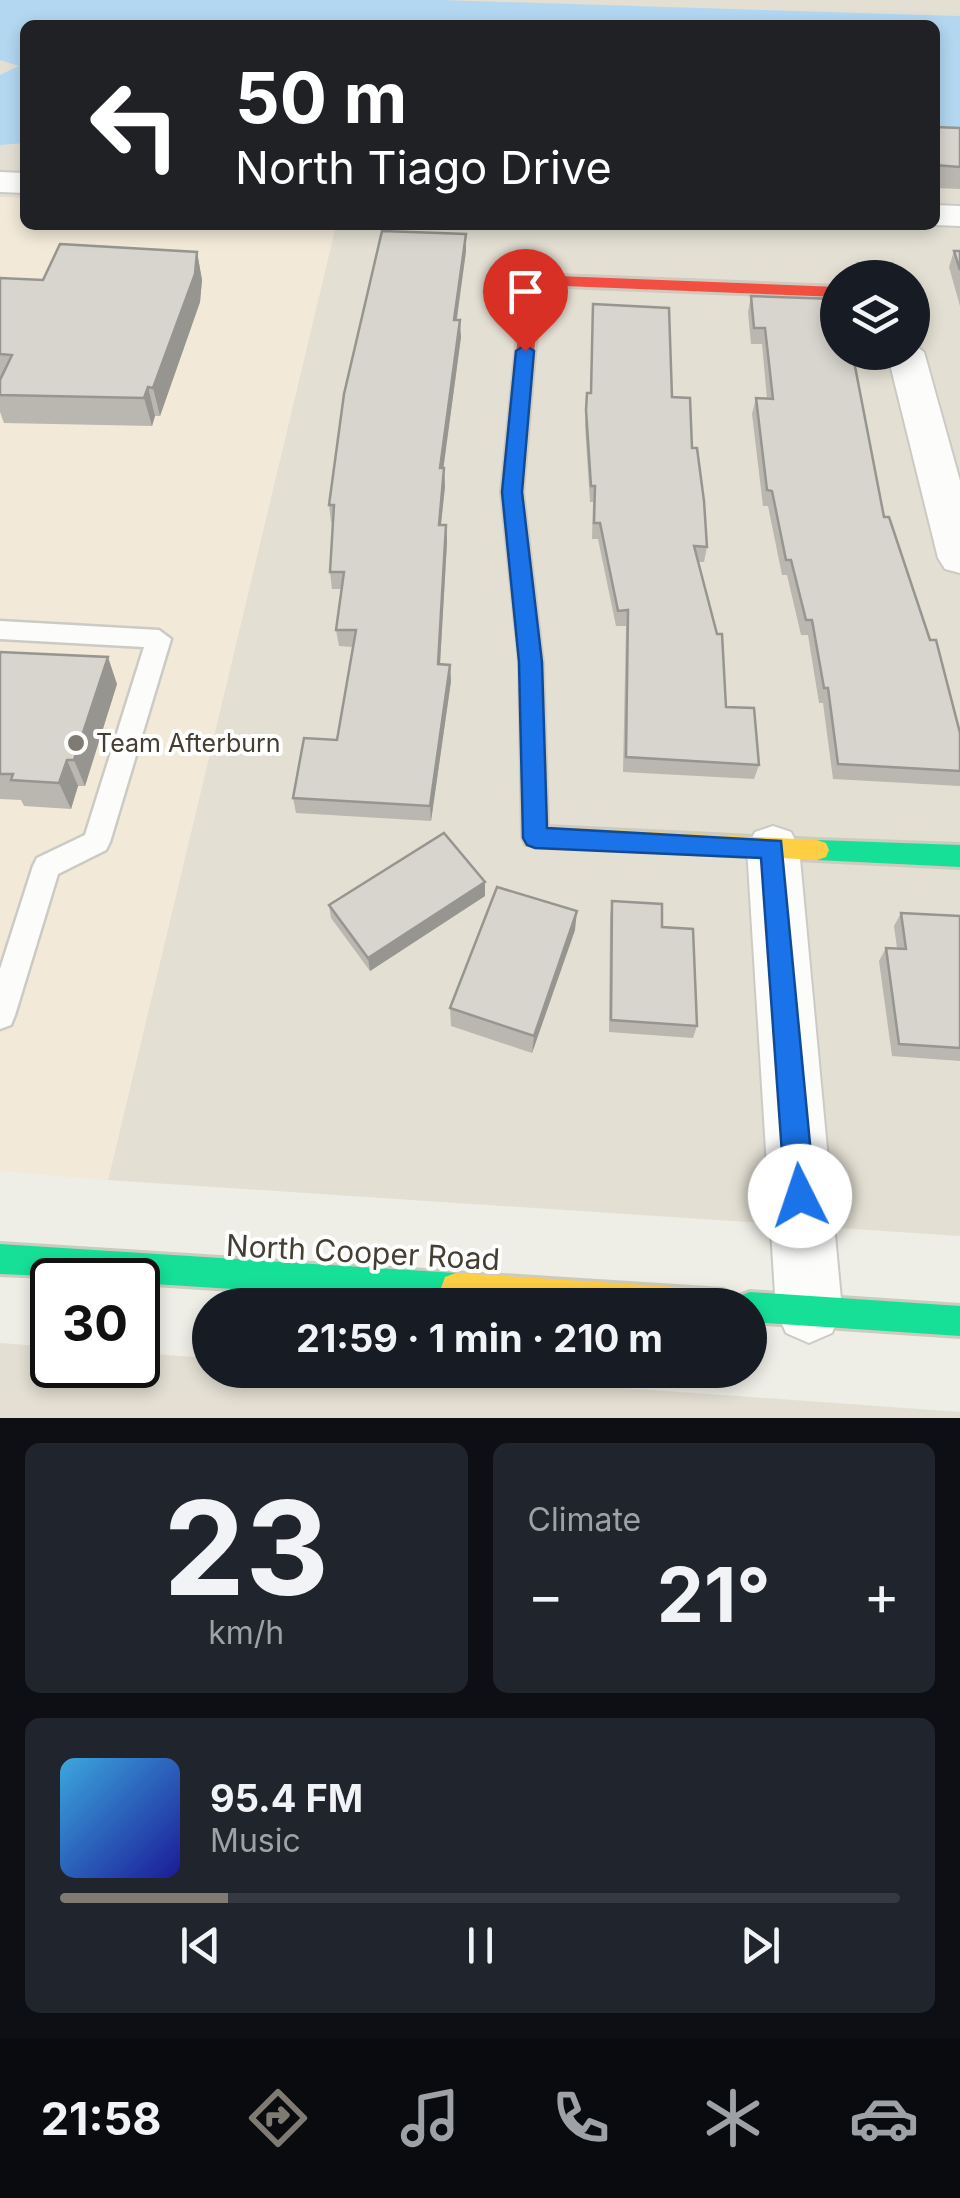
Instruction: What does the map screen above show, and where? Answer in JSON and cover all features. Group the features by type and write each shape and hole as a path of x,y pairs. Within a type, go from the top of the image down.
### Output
{"street":[{"path":"820,291 532,280 512,492 530,662 535,838 960,856"},
{"path":"910,370 960,558"},
{"path":"773,848 809,1310"},
{"name":"North Cooper Road","path":"0,1259 456,1288"},
{"path":"767,1308 960,1320"}],"lane":[{"path":"0,630 159,639 96,842 47,866 0,1015"}],"shaded area":[{"path":"0,0 960,0 960,1236 108,1180 335,230 940,230 940,20 20,20 20,198 0,197"},
{"path":"0,197 20,198 20,230 335,230 108,1180 0,1171"},
{"path":"0,1343 30,1345 30,1388 160,1388 160,1355 192,1357 192,1388 624,1388 960,1412 960,1418 0,1418"}],"water":[{"path":"0,0 441,0 960,16 960,128 940,127 940,20 20,20 20,143 0,145 0,75 19,66 0,60"}],"building":[{"path":"940,127 960,128 960,167 940,165"},
{"path":"382,231 466,234 454,320 460,320 440,468 444,468 439,525 446,525 438,664 450,665 430,806 293,798 304,738 337,740 356,630 336,630 344,572 330,572 334,505 329,505 344,394"},
{"path":"60,244 197,252 195,274 153,388 148,387 144,398 0,395 0,380 12,355 0,354 0,278 43,280"},
{"path":"751,296 820,298 820,370 856,370 884,517 889,517 930,640 936,640 960,733 960,771 838,764 828,688 824,688 812,620 806,620 791,560 786,560 772,491 767,490 756,398 773,399 765,328 754,328"},
{"path":"593,304 669,308 672,397 690,398 692,448 697,448 704,501 707,547 694,546 717,634 722,634 726,707 754,708 759,765 626,757 628,610 618,611 600,523 594,523 595,486 591,486 586,410 587,393 591,393"},
{"path":"0,652 108,657 74,760 67,760 59,783 11,780 13,774 0,774"},
{"path":"444,833 485,882 368,958 329,905"},
{"path":"497,887 577,911 534,1036 450,1008"},
{"path":"612,901 662,904 662,927 693,929 697,1026 611,1020"},
{"path":"901,913 960,916 960,1048 899,1044 886,948 906,949"}],"traffic: fast":[{"path":"817,850 960,856"},
{"path":"0,1259 456,1288"},
{"path":"767,1308 960,1321"}],"traffic: slow":[{"path":"525,354 512,492 531,662 535,837 817,850"}],"traffic: jam":[{"path":"525,354 532,280 820,291"}],"place":[{"name":"Team Afterburn","path":"76,743"}],"route":[{"path":"525,351 512,492 530,662 535,838 773,848 800,1196"}]}
